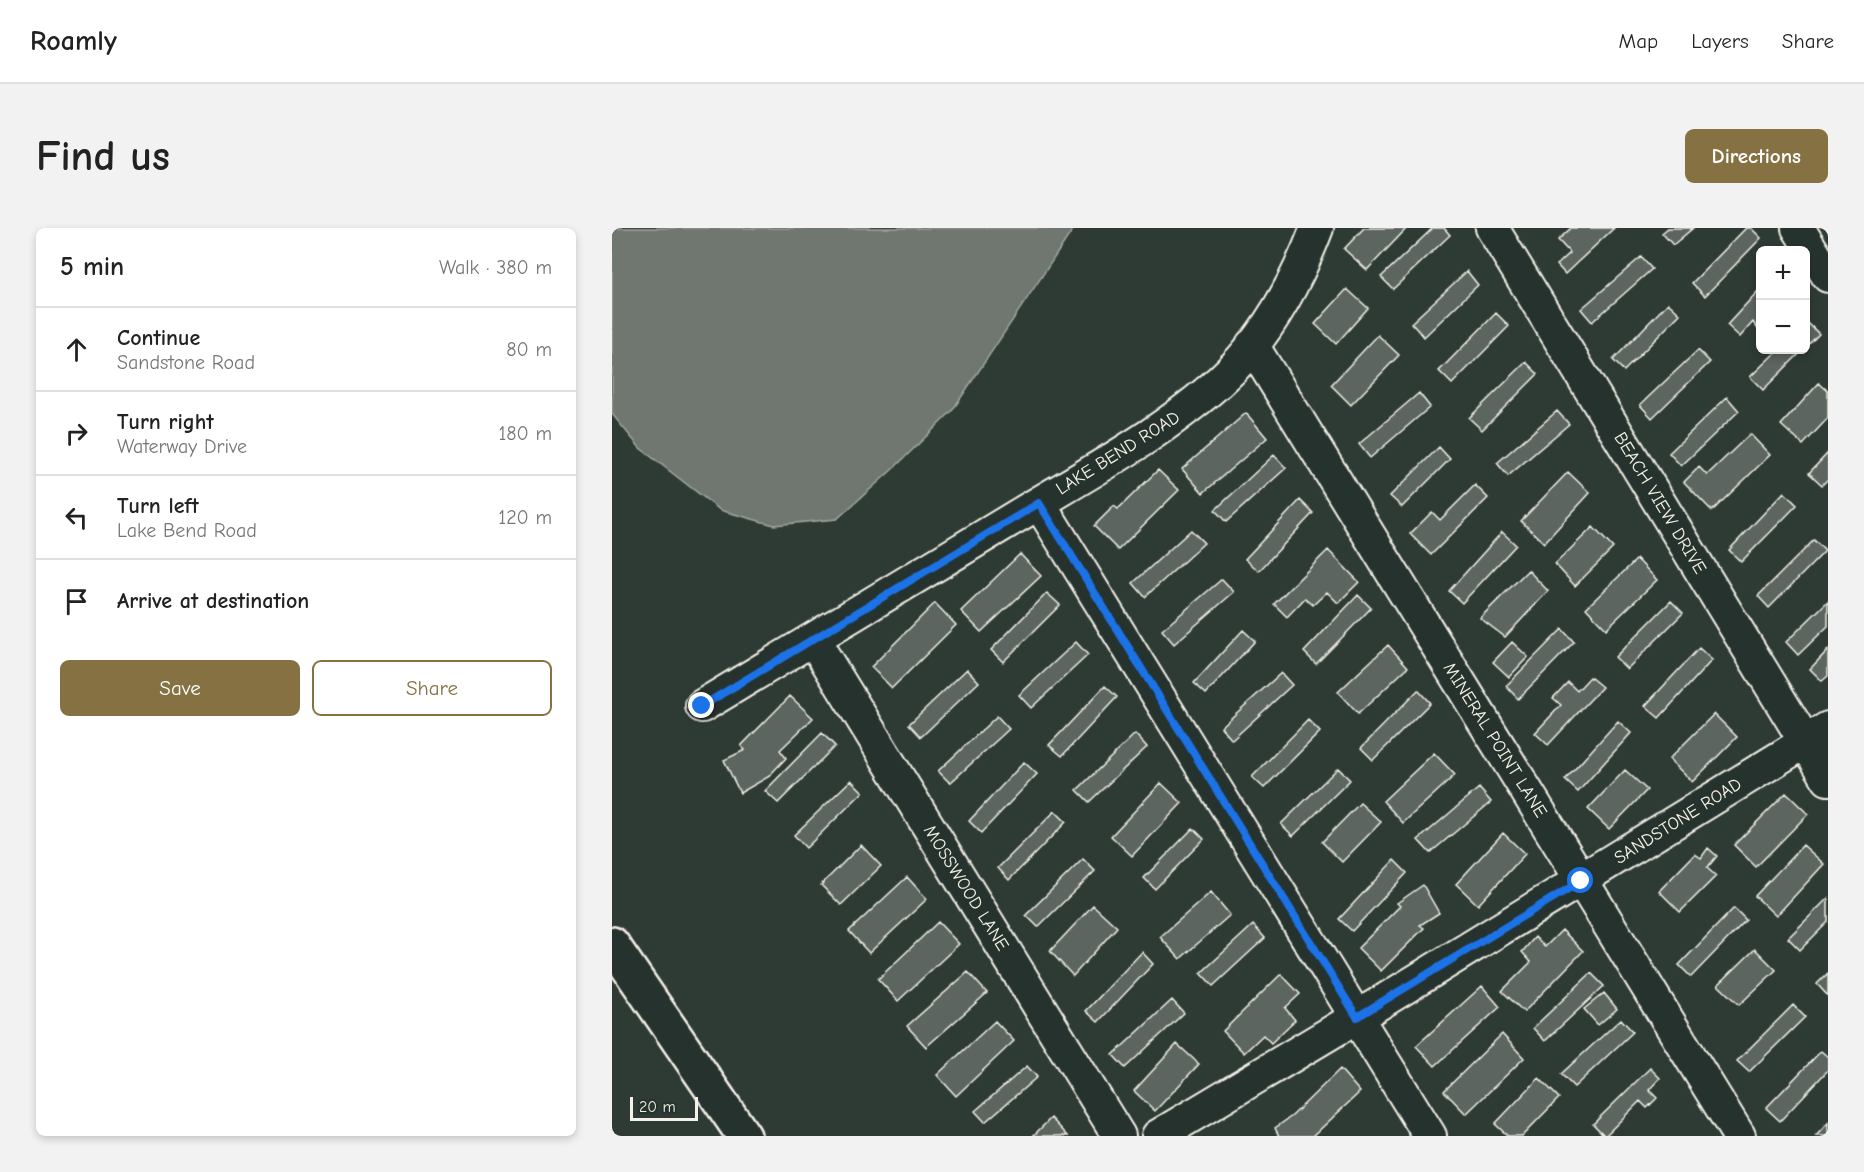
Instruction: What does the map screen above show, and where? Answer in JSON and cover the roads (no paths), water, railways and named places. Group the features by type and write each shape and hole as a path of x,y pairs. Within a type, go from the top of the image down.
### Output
{"main road":[{"path":"612,944 744,1136"}],"street":[{"name":"LAKE BEND ROAD","path":"702,706 1039,503 1149,435 1186,409 1222,379 1252,345 1286,295 1317,228"},
{"name":"BEACH VIEW DRIVE","path":"1492,228 1817,735 1828,779"},
{"path":"1798,228 1828,276"},
{"name":"MINERAL POINT LANE","path":"1252,345 1738,1136"},
{"path":"1039,503 1430,1136"},
{"name":"MOSSWOOD LANE","path":"813,639 1119,1136"},
{"name":"SANDSTONE ROAD","path":"1158,1136 1581,881 1817,735"}]}
